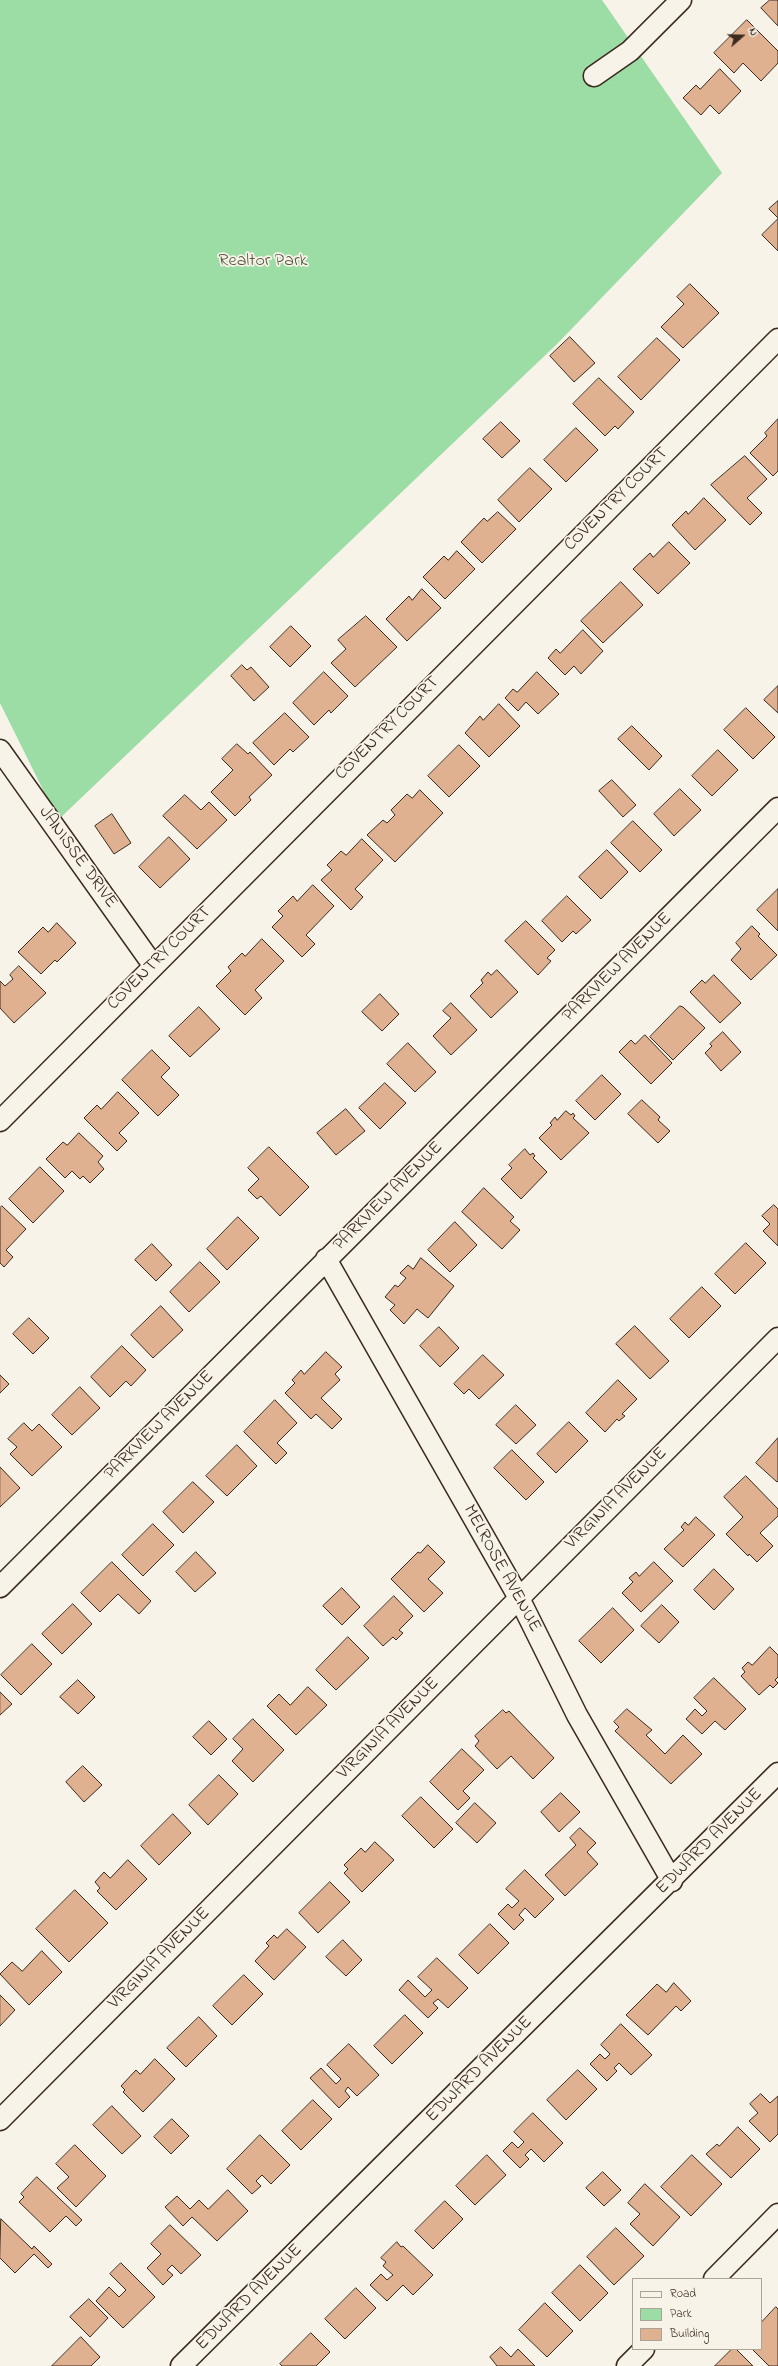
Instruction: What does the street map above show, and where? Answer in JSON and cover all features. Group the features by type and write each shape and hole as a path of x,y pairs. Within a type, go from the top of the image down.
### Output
{"street":[{"path":"594,76 630,51 681,0"},
{"name":"COVENTRY COURT","path":"0,1120 778,339"},
{"name":"JANISSE DRIVE","path":"0,750 153,965"},
{"name":"PARKVIEW AVENUE","path":"0,1587 778,808"},
{"name":"MELROSE AVENUE","path":"326,1259 519,1598 577,1715 672,1881"},
{"name":"VIRGINIA AVENUE","path":"0,2120 778,1338"},
{"name":"EDWARD AVENUE","path":"181,2366 672,1881 778,1773"},
{"path":"715,2278 778,2214"},
{"path":"627,2366 643,2350"}],"green space":[{"name":"Realtor Park","path":"0,0 602,0 722,173 558,343 58,820 0,703"}],"building":[{"path":"770,0 778,0 778,26 761,8"},
{"path":"747,20 778,51 778,63 761,81 743,63 734,73 714,53"},
{"path":"720,69 741,91 719,114 710,105 701,115 683,98 696,85 700,89"},
{"path":"778,201 778,218 769,209"},
{"path":"778,219 778,251 762,235"},
{"path":"690,284 719,313 683,348 661,327 684,304 677,297"},
{"path":"570,337 595,363 574,382 550,356"},
{"path":"657,338 680,360 641,400 618,377"},
{"path":"599,378 634,412 618,429 615,426 605,436 573,404"},
{"path":"778,419 778,471 773,476 750,453 767,436 765,433"},
{"path":"501,422 520,441 502,458 483,439"},
{"path":"576,428 598,450 566,482 544,460"},
{"path":"745,456 767,479 747,498 762,513 750,525 711,485"},
{"path":"530,468 552,489 519,522 498,500"},
{"path":"704,498 726,520 695,550 672,525 686,511 688,514"},
{"path":"498,512 516,529 482,563 461,542 484,518 487,521"},
{"path":"669,542 690,563 658,594 633,569 650,553 653,557"},
{"path":"457,551 475,569 445,599 423,577 444,556 448,560"},
{"path":"621,582 643,605 603,643 581,621"},
{"path":"422,589 441,608 407,641 386,619 409,596 412,600"},
{"path":"366,616 397,647 355,687 331,663 346,649 338,640"},
{"path":"291,626 311,646 290,667 270,647"},
{"path":"583,630 603,651 581,674 574,666 565,675 548,658 556,649 560,653"},
{"path":"242,665 247,670 251,667 269,687 254,701 231,676"},
{"path":"324,672 348,696 331,713 329,710 314,725 293,703"},
{"path":"537,672 559,694 538,714 526,702 518,711 505,698 513,689 517,692"},
{"path":"778,686 778,713 764,700"},
{"path":"499,704 520,726 489,757 465,733 480,716 483,720"},
{"path":"746,708 775,737 753,759 724,730"},
{"path":"285,713 309,737 293,752 290,749 274,765 253,743"},
{"path":"632,726 662,756 649,770 618,739"},
{"path":"237,744 248,754 250,752 272,775 249,797 251,800 235,816 211,792 233,770 222,759"},
{"path":"459,745 480,766 449,797 428,776"},
{"path":"718,750 738,770 712,796 692,776"},
{"path":"612,780 636,805 623,817 599,791"},
{"path":"680,789 701,810 674,836 654,814"},
{"path":"420,790 443,813 395,862 367,835 383,820 387,823 395,815 391,810 407,794 412,798"},
{"path":"185,795 201,810 209,802 227,820 197,849 163,816"},
{"path":"112,814 131,843 114,854 95,826"},
{"path":"633,821 662,850 640,872 611,843"},
{"path":"169,837 190,859 160,888 139,867"},
{"path":"362,839 383,860 355,889 363,897 351,910 321,880 332,870 327,865 341,851 346,855"},
{"path":"607,850 628,872 601,899 579,877"},
{"path":"313,885 334,906 306,935 315,944 302,957 272,927 283,916 278,911 293,896 297,901"},
{"path":"778,889 778,931 757,910"},
{"path":"567,896 591,920 576,934 573,931 562,942 542,921"},
{"path":"526,921 555,950 547,958 551,961 538,975 505,941"},
{"path":"57,923 76,943 57,962 55,960 41,974 18,952 43,927 48,932"},
{"path":"752,926 760,934 758,936 777,955 751,980 731,960 741,949 736,943"},
{"path":"262,939 284,961 255,990 262,998 245,1015 216,986 231,971 228,967 242,953 245,956"},
{"path":"19,966 46,993 14,1023 0,1008 0,981 5,986 13,979 10,975"},
{"path":"497,970 518,992 491,1018 470,996 483,983 481,980 488,972 491,975"},
{"path":"714,975 741,1003 720,1023 690,992 702,980 705,983"},
{"path":"380,994 399,1014 382,1031 362,1012"},
{"path":"451,1003 477,1030 451,1055 433,1036 451,1018 443,1011"},
{"path":"680,1006 683,1007 705,1028 673,1060 650,1037"},
{"path":"199,1007 220,1029 190,1057 169,1036"},
{"path":"723,1032 741,1052 721,1071 705,1053 712,1046 710,1044"},
{"path":"645,1035 672,1063 651,1084 619,1052 631,1040 635,1044"},
{"path":"408,1043 436,1072 415,1092 387,1064"},
{"path":"152,1050 170,1068 161,1077 179,1095 158,1116 122,1080"},
{"path":"602,1075 621,1094 595,1120 576,1101"},
{"path":"385,1083 406,1103 380,1129 359,1108"},
{"path":"118,1092 139,1113 119,1133 127,1141 117,1151 84,1118 97,1105 101,1109"},
{"path":"642,1100 660,1117 658,1120 670,1131 658,1143 628,1114"},
{"path":"346,1109 365,1131 336,1155 317,1133"},
{"path":"566,1111 571,1115 573,1113 575,1116 573,1118 589,1133 561,1160 539,1138 552,1125 550,1123 555,1117 557,1120"},
{"path":"79,1133 103,1156 98,1162 104,1169 90,1183 83,1176 80,1179 72,1171 65,1178 46,1159 63,1142 67,1145"},
{"path":"269,1147 309,1187 280,1216 261,1196 257,1199 248,1190 259,1179 248,1168"},
{"path":"525,1149 530,1155 533,1153 535,1156 533,1158 547,1172 521,1199 501,1179 512,1168 509,1165"},
{"path":"40,1167 64,1191 33,1223 9,1199"},
{"path":"484,1188 514,1217 510,1221 520,1230 502,1249 462,1212"},
{"path":"774,1205 778,1209 778,1246 763,1231 770,1224 762,1216"},
{"path":"2,1206 26,1229 6,1250 13,1257 4,1267 0,1263 0,1208"},
{"path":"238,1217 259,1238 227,1270 207,1249"},
{"path":"455,1222 477,1245 450,1272 428,1250"},
{"path":"746,1243 766,1263 735,1294 715,1274"},
{"path":"152,1244 172,1265 156,1281 135,1260"},
{"path":"421,1258 454,1286 428,1318 417,1309 404,1324 390,1310 395,1305 385,1297 395,1285 398,1287 406,1278 400,1273 408,1265 413,1269"},
{"path":"200,1262 220,1282 189,1312 170,1292"},
{"path":"702,1287 721,1306 689,1338 670,1319"},
{"path":"161,1306 183,1330 153,1358 131,1335"},
{"path":"29,1318 49,1338 33,1354 13,1334"},
{"path":"635,1326 669,1361 650,1379 616,1344"},
{"path":"439,1327 459,1348 440,1367 420,1346"},
{"path":"122,1346 146,1370 131,1386 126,1381 110,1397 91,1377"},
{"path":"326,1352 342,1367 335,1374 340,1380 321,1398 342,1419 332,1429 316,1414 311,1419 285,1393 295,1383 292,1380 301,1370 304,1374"},
{"path":"483,1355 504,1375 479,1399 469,1389 464,1394 454,1384"},
{"path":"0,1375 9,1384 0,1393"},
{"path":"618,1380 637,1399 622,1414 625,1416 619,1421 617,1419 605,1432 586,1413"},
{"path":"80,1387 100,1408 72,1435 52,1415"},
{"path":"275,1400 297,1423 277,1443 287,1453 276,1464 244,1432"},
{"path":"516,1405 536,1425 516,1444 496,1425"},
{"path":"569,1422 588,1441 556,1473 537,1454"},
{"path":"24,1423 32,1431 39,1424 62,1447 32,1476 10,1454 17,1447 8,1439"},
{"path":"778,1438 778,1481 777,1482 756,1463"},
{"path":"237,1445 257,1466 227,1496 206,1476"},
{"path":"512,1450 544,1482 526,1500 494,1468"},
{"path":"0,1467 20,1488 0,1507"},
{"path":"746,1476 778,1509 778,1516 760,1533 773,1546 757,1562 749,1554 748,1556 726,1534 743,1517 724,1497"},
{"path":"193,1482 214,1502 183,1533 163,1512"},
{"path":"696,1517 715,1535 683,1567 664,1549 684,1530 681,1527 685,1522 688,1525"},
{"path":"153,1524 174,1545 143,1576 122,1555"},
{"path":"428,1545 445,1562 428,1579 443,1593 424,1612 391,1579 418,1552 420,1553"},
{"path":"196,1552 216,1573 195,1592 176,1572"},
{"path":"112,1562 151,1601 139,1614 118,1594 100,1612 81,1593"},
{"path":"654,1562 673,1581 641,1612 622,1593 633,1582 629,1578 636,1572 639,1576"},
{"path":"714,1569 734,1589 714,1610 694,1590"},
{"path":"342,1588 360,1607 342,1625 323,1606"},
{"path":"394,1596 413,1616 399,1630 403,1633 396,1640 393,1637 383,1646 364,1626"},
{"path":"73,1604 92,1624 62,1654 42,1634"},
{"path":"662,1605 679,1622 659,1643 641,1626"},
{"path":"613,1608 634,1630 601,1663 579,1641"},
{"path":"348,1637 369,1658 336,1690 316,1670"},
{"path":"32,1644 52,1664 21,1695 1,1675"},
{"path":"770,1647 778,1655 778,1677 775,1680 778,1683 773,1688 770,1685 759,1695 741,1676 745,1672 742,1668 748,1662 752,1665"},
{"path":"714,1678 746,1709 725,1730 715,1721 702,1734 686,1719 695,1709 702,1716 707,1711 694,1698"},
{"path":"78,1680 95,1697 78,1714 60,1697"},
{"path":"308,1687 327,1705 296,1735 267,1706 279,1694 290,1705"},
{"path":"0,1692 12,1704 0,1715"},
{"path":"627,1709 652,1730 646,1735 665,1754 683,1735 702,1754 671,1784 615,1731 619,1727 614,1722"},
{"path":"503,1710 506,1713 509,1711 554,1758 533,1779 511,1756 497,1769 475,1746 479,1741 475,1736"},
{"path":"253,1719 284,1750 253,1782 232,1761 243,1749 233,1739"},
{"path":"209,1721 227,1739 211,1755 193,1737"},
{"path":"462,1749 484,1770 463,1791 470,1798 458,1810 430,1782"},
{"path":"83,1766 102,1785 84,1802 66,1782"},
{"path":"219,1775 238,1794 208,1825 189,1805"},
{"path":"561,1793 580,1812 559,1832 541,1812"},
{"path":"421,1797 453,1829 434,1848 402,1816"},
{"path":"475,1803 496,1823 477,1843 456,1823"},
{"path":"173,1814 191,1833 159,1865 141,1846"},
{"path":"580,1828 596,1843 587,1852 598,1864 565,1896 545,1875 576,1845 570,1838"},
{"path":"375,1842 394,1860 362,1892 344,1873 348,1869 344,1865 361,1848 365,1852"},
{"path":"128,1860 147,1879 116,1910 97,1891 100,1888 95,1882 104,1872 110,1878"},
{"path":"525,1870 554,1899 535,1918 525,1908 519,1915 524,1920 514,1930 498,1914 508,1904 512,1908 519,1901 506,1889"},
{"path":"330,1882 350,1902 318,1933 299,1913"},
{"path":"75,1890 108,1923 69,1962 36,1929"},
{"path":"490,1924 509,1943 478,1974 459,1955"},
{"path":"287,1929 306,1947 274,1980 255,1961 269,1946 266,1943 274,1935 277,1938"},
{"path":"343,1940 362,1960 346,1976 326,1957"},
{"path":"42,1951 62,1972 29,2005 0,1974 12,1962 22,1971"},
{"path":"437,1958 468,1988 448,2008 438,1999 433,2003 438,2008 428,2018 399,1990 408,1980 425,1997 432,1990 418,1977"},
{"path":"244,1975 263,1994 232,2025 213,2006"},
{"path":"674,1983 691,2001 681,2011 676,2006 648,2035 626,2015 657,1984 666,1992"},
{"path":"0,1995 15,2010 0,2026"},
{"path":"405,2015 423,2033 392,2064 374,2046"},
{"path":"199,2017 217,2036 186,2067 167,2048"},
{"path":"621,2024 652,2055 631,2075 619,2063 614,2068 617,2071 607,2081 590,2064 600,2054 605,2059 610,2054 601,2045"},
{"path":"349,2044 379,2075 357,2096 348,2087 345,2091 350,2097 339,2108 310,2078 321,2068 336,2084 341,2079 327,2065"},
{"path":"155,2059 175,2079 143,2112 123,2092 125,2090 121,2086 136,2070 140,2074"},
{"path":"578,2070 597,2089 566,2120 547,2100"},
{"path":"761,2094 770,2103 778,2096 778,2134 770,2142 749,2121 758,2113 750,2104"},
{"path":"313,2100 332,2119 301,2150 282,2131"},
{"path":"112,2106 141,2136 122,2154 93,2125"},
{"path":"533,2113 563,2143 544,2162 531,2149 525,2155 529,2159 520,2168 503,2151 512,2142 518,2148 524,2142 514,2132"},
{"path":"172,2119 189,2136 171,2154 154,2137"},
{"path":"738,2127 760,2149 731,2178 706,2154 717,2144 719,2146"},
{"path":"260,2135 290,2165 271,2184 262,2175 256,2181 261,2186 252,2194 227,2169"},
{"path":"75,2145 106,2176 76,2207 57,2188 69,2177 56,2164"},
{"path":"487,2155 506,2175 475,2205 456,2186"},
{"path":"692,2155 722,2184 691,2216 661,2187"},
{"path":"603,2172 621,2190 604,2206 586,2188"},
{"path":"37,2177 82,2220 76,2226 66,2216 50,2232 19,2202 24,2197 21,2194"},
{"path":"645,2184 680,2217 653,2246 630,2224 640,2214 628,2203"},
{"path":"228,2190 248,2211 217,2241 192,2217 183,2226 165,2207 177,2196 190,2209 199,2200 208,2209"},
{"path":"445,2201 463,2219 433,2249 415,2231"},
{"path":"1,2219 32,2249 34,2246 52,2264 48,2268 34,2254 15,2273 0,2258"},
{"path":"170,2225 201,2255 181,2274 172,2265 167,2270 173,2275 163,2285 147,2268 161,2254 151,2244"},
{"path":"616,2228 644,2256 614,2285 587,2257"},
{"path":"397,2242 433,2275 413,2295 403,2285 387,2301 370,2285 381,2274 387,2280 393,2275 383,2266 386,2262 381,2258"},
{"path":"121,2263 155,2297 123,2328 96,2301 109,2287 119,2297 126,2290 110,2274"},
{"path":"580,2265 608,2293 580,2321 552,2293"},
{"path":"356,2288 376,2308 345,2339 325,2319"},
{"path":"89,2299 108,2318 90,2337 70,2317"},
{"path":"545,2303 573,2331 547,2357 519,2330"},
{"path":"776,2307 778,2309 778,2366 769,2366 753,2350 762,2350 762,2322"},
{"path":"311,2333 330,2352 316,2366 282,2366 280,2364"},
{"path":"81,2337 100,2357 91,2366 52,2366"},
{"path":"501,2347 511,2357 518,2349 535,2366 497,2366 490,2357"},
{"path":"731,2350 737,2350 753,2366 715,2366"}]}
